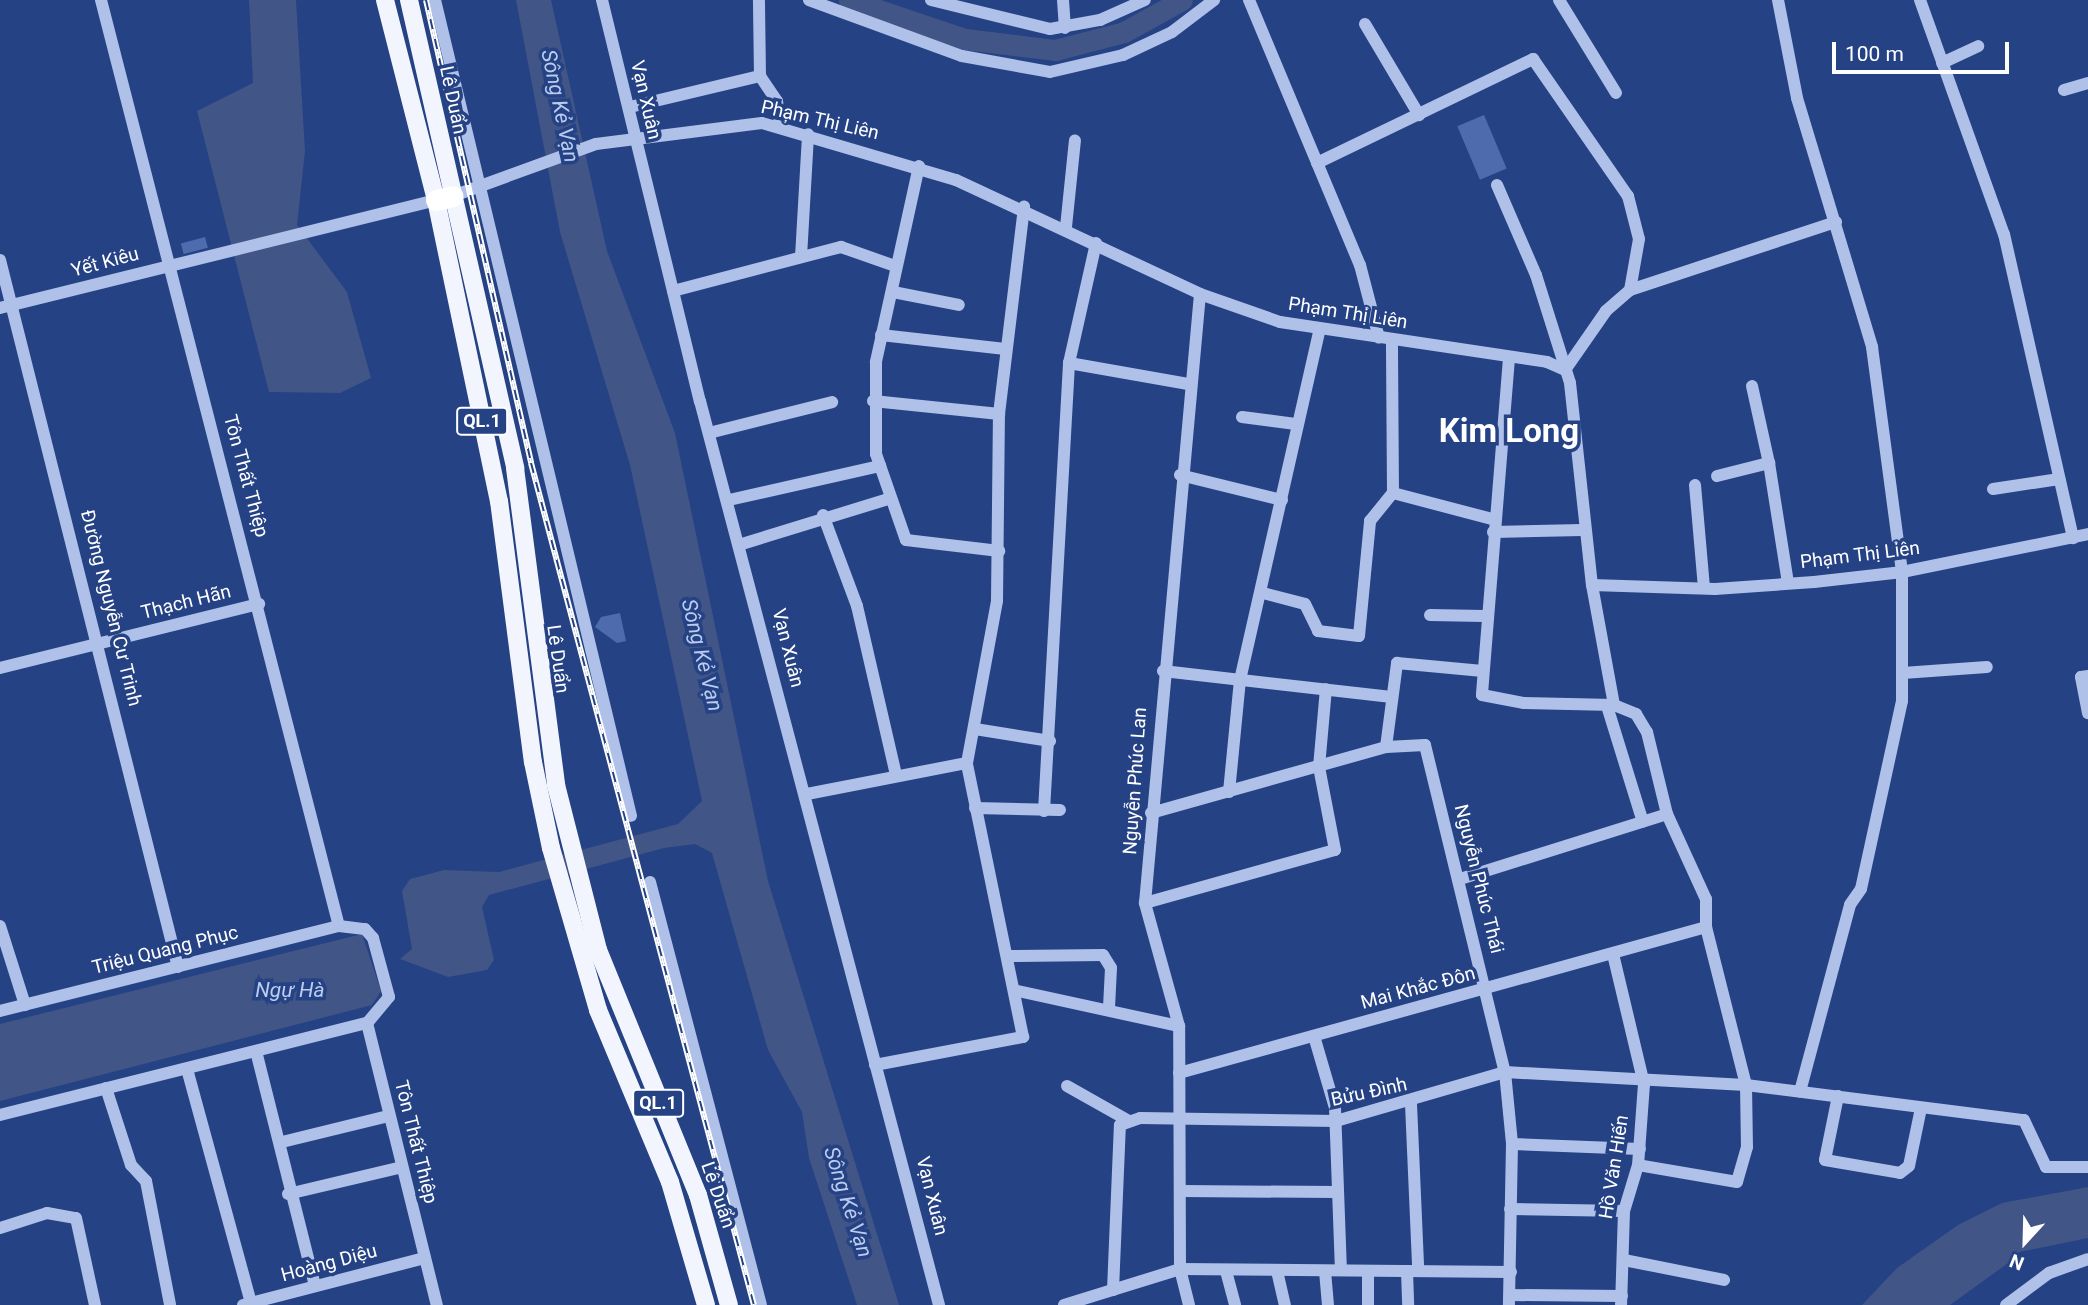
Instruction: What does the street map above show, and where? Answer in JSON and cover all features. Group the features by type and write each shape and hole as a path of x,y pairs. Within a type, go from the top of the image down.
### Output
{"main road":[{"name":"Lê Duẩn","path":"384,0 444,198 520,498 542,696 572,845 587,901 640,1065 698,1195 729,1305"},
{"name":"Lê Duẩn","path":"409,0 499,501 533,762 551,848 565,905 598,1010 670,1182 706,1305"},
{"path":"499,501 520,498"}],"street":[{"name":"Tôn Thất Thiệp","path":"102,0 259,604 339,926"},
{"path":"435,0 475,184 631,816"},
{"name":"Vạn Xuân","path":"602,0 709,433 742,544 939,1305"},
{"path":"759,0 760,76 776,101 781,128"},
{"path":"809,0 962,56 1050,72 1123,55 1172,32 1213,0"},
{"path":"930,0 1013,24 1065,28 1145,0"},
{"path":"1063,0 1065,28"},
{"path":"1249,0 1360,265 1385,339 1393,493 1370,521 1359,636 1318,632 1305,604 1263,593"},
{"path":"1559,0 1616,93"},
{"path":"1778,0 1797,98 1872,347 1902,572 1903,673 1870,854 1800,1091"},
{"path":"1920,0 2025,309 2073,538"},
{"path":"1364,24 1419,115"},
{"path":"1942,63 1978,46"},
{"path":"1317,163 1533,59 1628,196 1639,239 1630,290"},
{"path":"630,107 760,76"},
{"path":"2064,90 2088,83"},
{"name":"Phạm Thị Liên","path":"444,198 532,163 596,144 735,123 781,128 919,166 1024,206 1200,294 1319,331 1509,358 1565,370"},
{"path":"802,257 808,134"},
{"path":"1066,227 1075,140"},
{"path":"919,166 895,266 893,292 881,335 873,401 880,466 888,499 906,540 999,551"},
{"path":"1497,185 1536,275 1565,370 1582,530 1610,705 1643,822"},
{"name":"Yết Kiêu","path":"6,307 444,198"},
{"path":"875,1065 1023,1037 1018,991 967,763 975,729 999,551 999,414 1004,349 1024,206"},
{"path":"1565,370 1606,311 1630,290 1836,222"},
{"path":"1044,811 1069,363 1096,243"},
{"path":"673,291 841,247 895,266"},
{"name":"Đường Nguyễn Cư Trinh","path":"0,260 6,307 101,643 178,967"},
{"path":"893,292 959,305"},
{"name":"Nguyễn Phúc Lan","path":"1189,1305 1180,1269 1179,1026 1145,903 1188,384 1200,294"},
{"path":"1229,792 1240,680 1263,593 1296,424 1319,331"},
{"path":"881,335 1004,349"},
{"path":"1509,358 1484,616 1482,695 1610,705 1636,714 1647,732 1667,814 1706,899 1706,927 1746,1085 1746,1147 1737,1182 1638,1165"},
{"path":"1069,363 1188,384"},
{"path":"1752,386 1769,463 1788,583"},
{"path":"873,401 999,414"},
{"path":"709,433 832,402"},
{"path":"1242,416 1296,424"},
{"path":"1717,476 1769,463"},
{"path":"729,500 880,466"},
{"path":"1180,475 1282,500"},
{"path":"1993,489 2059,479"},
{"path":"1695,485 1704,587"},
{"path":"1393,493 1493,525 1582,530"},
{"path":"742,544 823,515 888,499"},
{"path":"823,515 857,606 896,775"},
{"name":"Phạm Thị Liên","path":"1591,585 1704,587 1788,583 1902,572 2088,534"},
{"name":"Thạch Hãn","path":"0,668 259,604"},
{"path":"1430,615 1484,616"},
{"path":"1386,747 1396,663 1483,671"},
{"path":"1903,673 1987,667"},
{"path":"1163,671 1392,697"},
{"path":"2088,676 2081,677 2088,713"},
{"path":"1145,903 1335,850 1319,767 1326,689"},
{"path":"975,729 1050,741"},
{"name":"Nguyễn Phúc Thái","path":"1152,813 1386,747 1425,745 1506,1072 1512,1144 1509,1300"},
{"path":"807,794 967,763"},
{"path":"975,808 1060,810"},
{"path":"1460,879 1667,814"},
{"path":"650,881 761,1305"},
{"path":"0,926 25,1005"},
{"path":"0,1115 367,1023 389,997 373,938 365,929 339,926"},
{"name":"Triệu Quang Phục","path":"0,1012 339,926"},
{"name":"Mai Khắc Đôn","path":"1179,1073 1706,927"},
{"name":"Hồ Văn Hiến","path":"1613,954 1644,1084 1638,1165 1624,1211 1622,1300"},
{"path":"1010,956 1103,955 1111,968 1109,1008"},
{"path":"1018,991 1109,1008 1179,1026"},
{"name":"Tôn Thất Thiệp","path":"367,1023 437,1305"},
{"path":"1314,1036 1336,1121 1340,1268"},
{"path":"256,1051 282,1142 288,1194 315,1286"},
{"path":"187,1069 247,1304"},
{"name":"Bửu Đình","path":"1129,1121 1336,1121 1411,1104 1506,1072 1644,1084 1746,1085 2024,1120 2046,1167 2088,1167"},
{"path":"1067,1086 1129,1121"},
{"path":"106,1088 131,1165 146,1181 170,1305"},
{"path":"1838,1096 1825,1160 1900,1173 1909,1166 1921,1108"},
{"path":"1408,1305 1413,1269 1411,1104"},
{"path":"282,1142 389,1116"},
{"path":"1113,1290 1115,1145 1120,1125 1129,1121"},
{"path":"1512,1144 1640,1149"},
{"path":"288,1194 402,1167"},
{"path":"1181,1191 1337,1192"},
{"path":"1510,1209 1624,1211"},
{"path":"0,1228 47,1213 76,1218 94,1305"},
{"name":"Hoàng Diệu","path":"247,1304 425,1258"},
{"path":"1624,1259 1724,1280"},
{"path":"2006,1305 2049,1273 2088,1259"},
{"path":"1064,1305 1180,1269 1325,1271 1340,1268 1368,1273 1413,1269 1511,1272"},
{"path":"1226,1271 1235,1305"},
{"path":"1277,1271 1284,1305"},
{"path":"1325,1271 1328,1305"},
{"path":"1368,1273 1368,1305"},
{"path":"1509,1300 1622,1300"}],"water":[{"path":"249,0 296,0 305,151 297,225 347,292 371,378 340,393 269,392 197,111 253,83"},
{"name":"Sông Kẻ Vạn","path":"516,0 551,0 607,251 675,433 768,881 899,1305 857,1305 809,1158 802,1112 768,1050 712,853 695,844 664,848 489,895 482,907 494,960 487,970 448,977 400,959 412,949 402,891 410,879 444,870 499,872 678,824 702,801 630,465 560,232"},
{"name":"Ngự Hà","path":"362,934 381,991 372,1005 0,1101 0,1024"},
{"path":"2088,1187 2088,1238 2000,1256 1960,1275 1925,1305 1862,1305 1897,1268 1958,1225 2002,1203"}],"building":[{"path":"1484,115 1507,168 1480,180 1457,126"},
{"path":"205,237 208,248 184,254 181,243"},
{"path":"620,613 626,641 617,643 595,627 601,617"}],"waterway":[{"path":"849,0 965,39 1055,50 1124,32 1182,0"},
{"path":"1931,1305 2007,1250"}],"railway":[{"path":"426,0 531,463 754,1305"}],"district":[{"name":"Kim Long","path":"1509,431"}]}
